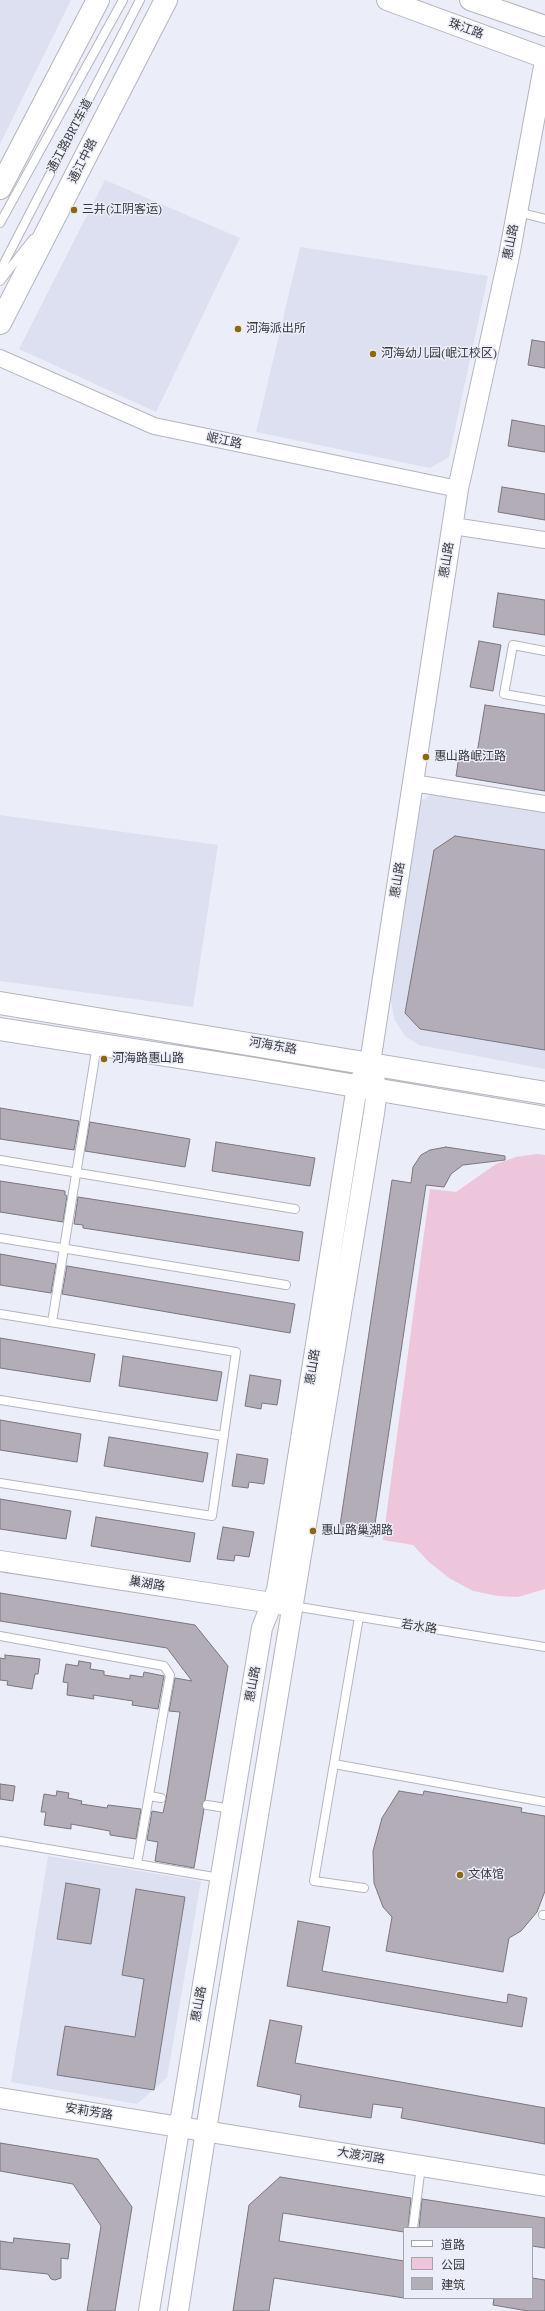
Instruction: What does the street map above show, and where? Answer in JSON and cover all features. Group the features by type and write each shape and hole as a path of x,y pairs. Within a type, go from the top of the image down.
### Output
{"main road":[{"path":"0,188 98,0"},
{"name":"通江中路","path":"0,322 166,0"},
{"name":"河海东路","path":"0,1003 545,1093"},
{"path":"0,1029 545,1118"}],"street":[{"name":"珠江路","path":"387,0 545,60"},
{"path":"470,0 545,26"},
{"name":"惠山路","path":"178,2311 206,2130 293,1606 370,1063 458,489 517,212 545,60"},
{"name":"岷江路","path":"0,358 154,426 458,489"},
{"path":"452,526 545,540"},
{"path":"413,783 545,804"},
{"name":"惠山路","path":"148,2311 262,1628 277,1590 367,1088"},
{"name":"巢湖路","path":"0,1561 293,1606"},
{"name":"安莉芳路","path":"0,2098 178,2126"},
{"name":"大渡河路","path":"178,2126 545,2186"}],"lane":[{"name":"通江路BRT车道","path":"0,223 123,0"},
{"name":"通江路BRT车道","path":"0,271 140,0"},
{"path":"0,281 61,204"},
{"path":"517,212 545,219"},
{"path":"545,651 513,645 504,694 545,701"},
{"path":"52,1322 97,1044"},
{"path":"0,1160 295,1208"},
{"path":"0,1238 286,1285"},
{"path":"0,1314 236,1352 212,1516 0,1483"},
{"path":"0,1400 224,1436"},
{"name":"若水路","path":"293,1606 545,1647"},
{"path":"359,1617 314,1881 364,1888"},
{"path":"0,1636 164,1666 170,1675 137,1864"},
{"path":"334,1764 545,1802"},
{"path":"149,1796 161,1798"},
{"path":"207,1805 232,1809"},
{"path":"0,1841 220,1878"},
{"path":"413,2227 421,2166"}],"shaded area":[{"path":"0,0 71,0 0,144"},
{"path":"105,180 240,238 156,412 19,349"},
{"name":"河海幼儿园(岷江校区)","path":"300,247 488,276 449,457 430,468 256,432"},
{"path":"439,790 545,808 545,1069 419,1045 405,1036 394,1019 390,994 419,802"},
{"path":"0,815 218,845 193,1007 0,981"},
{"path":"48,1856 201,1881 167,2078 137,2104 11,2082"}],"green space":[{"path":"537,1154 545,1155 545,1589 518,1597 498,1596 473,1591 449,1578 429,1562 413,1545 383,1540 430,1189 456,1192 496,1164 516,1157"}],"building":[{"path":"532,340 545,342 545,368 528,365"},
{"path":"512,420 545,426 545,452 508,446"},
{"path":"502,487 545,494 545,520 498,512"},
{"path":"498,593 545,600 545,635 493,627"},
{"path":"479,641 501,645 493,691 470,687"},
{"path":"485,705 545,714 545,791 456,776 459,756 476,759"},
{"path":"455,836 545,850 545,1050 420,1029 405,1013 434,850"},
{"path":"0,1108 79,1121 74,1150 0,1139"},
{"path":"90,1122 190,1139 185,1167 85,1151"},
{"path":"216,1142 315,1158 310,1186 212,1171"},
{"path":"446,1147 505,1156 505,1160 463,1165 451,1174 444,1187 426,1185 373,1537 339,1532 392,1180 411,1183 413,1167 421,1155 430,1150"},
{"path":"0,1181 65,1191 65,1195 67,1196 63,1222 0,1212"},
{"path":"78,1197 303,1232 299,1261 83,1228 83,1225 74,1224"},
{"path":"0,1254 56,1264 51,1293 0,1285"},
{"path":"67,1266 295,1304 290,1333 62,1294"},
{"path":"0,1338 95,1354 90,1382 0,1368"},
{"path":"123,1356 222,1372 217,1401 119,1386"},
{"path":"250,1375 281,1380 277,1405 262,1403 261,1409 245,1406"},
{"path":"0,1420 81,1434 77,1462 0,1450"},
{"path":"109,1437 208,1453 203,1482 104,1466"},
{"path":"237,1454 268,1459 264,1484 249,1482 248,1488 232,1486"},
{"path":"0,1499 71,1511 66,1539 0,1529"},
{"path":"96,1517 195,1533 190,1562 91,1546"},
{"path":"223,1527 254,1532 249,1557 235,1555 234,1561 217,1559"},
{"path":"0,1593 195,1625 228,1666 205,1800 202,1804 204,1809 194,1868 155,1861 158,1842 147,1840 152,1811 163,1813 166,1799 180,1712 169,1711 175,1678 192,1681 167,1648 0,1621"},
{"path":"5,1655 40,1659 38,1674 35,1674 32,1689 7,1685 8,1681 0,1680 0,1658 5,1659"},
{"path":"79,1661 91,1663 90,1669 104,1671 104,1675 130,1679 130,1675 143,1677 144,1672 164,1676 158,1709 132,1705 133,1701 93,1695 94,1699 67,1695 68,1683 63,1682 66,1664 78,1666"},
{"path":"0,1784 15,1786 13,1801 0,1799"},
{"path":"57,1791 69,1793 68,1798 82,1801 81,1804 107,1808 108,1805 141,1809 136,1839 110,1835 110,1831 71,1824 71,1829 44,1825 46,1812 41,1812 44,1794 56,1796"},
{"name":"文体馆","path":"399,1791 423,1795 424,1791 522,1808 521,1812 545,1816 545,1891 537,1912 521,1931 509,1938 503,1972 386,1951 392,1917 383,1907 374,1883 373,1851 382,1818"},
{"path":"66,1883 100,1889 91,1944 57,1939"},
{"path":"136,1889 185,1897 154,2090 57,2075 65,2026 135,2037 144,1979 122,1975"},
{"path":"298,1921 330,1927 322,1971 507,2003 508,1994 527,1998 522,2027 287,1986"},
{"path":"270,2020 302,2026 295,2063 545,2108 545,2144 401,2118 403,2108 373,2104 371,2118 299,2107 301,2095 257,2086"},
{"path":"0,2143 98,2159 132,2207 115,2311 87,2311 101,2226 73,2184 0,2171"},
{"path":"280,2177 411,2198 408,2227 403,2227 403,2232 283,2213 279,2241 403,2261 403,2298 274,2278 269,2311 233,2311 249,2205"},
{"path":"422,2199 545,2218 545,2248 533,2246 533,2227 419,2227"},
{"path":"14,2238 70,2244 68,2259 61,2258 61,2278 55,2280 51,2279 48,2274 0,2269 0,2241 13,2243"},
{"path":"533,2278 545,2280 545,2311 528,2311 493,2305 494,2299 533,2299"}],"place":[{"name":"三井(江阴客运)","path":"74,210"},
{"name":"河海派出所","path":"238,329"},
{"name":"河海幼儿园(岷江校区)","path":"373,354"},
{"name":"惠山路岷江路","path":"426,757"},
{"name":"河海路惠山路","path":"104,1059"},
{"name":"惠山路巢湖路","path":"313,1531"},
{"name":"文体馆","path":"460,1875"}]}
